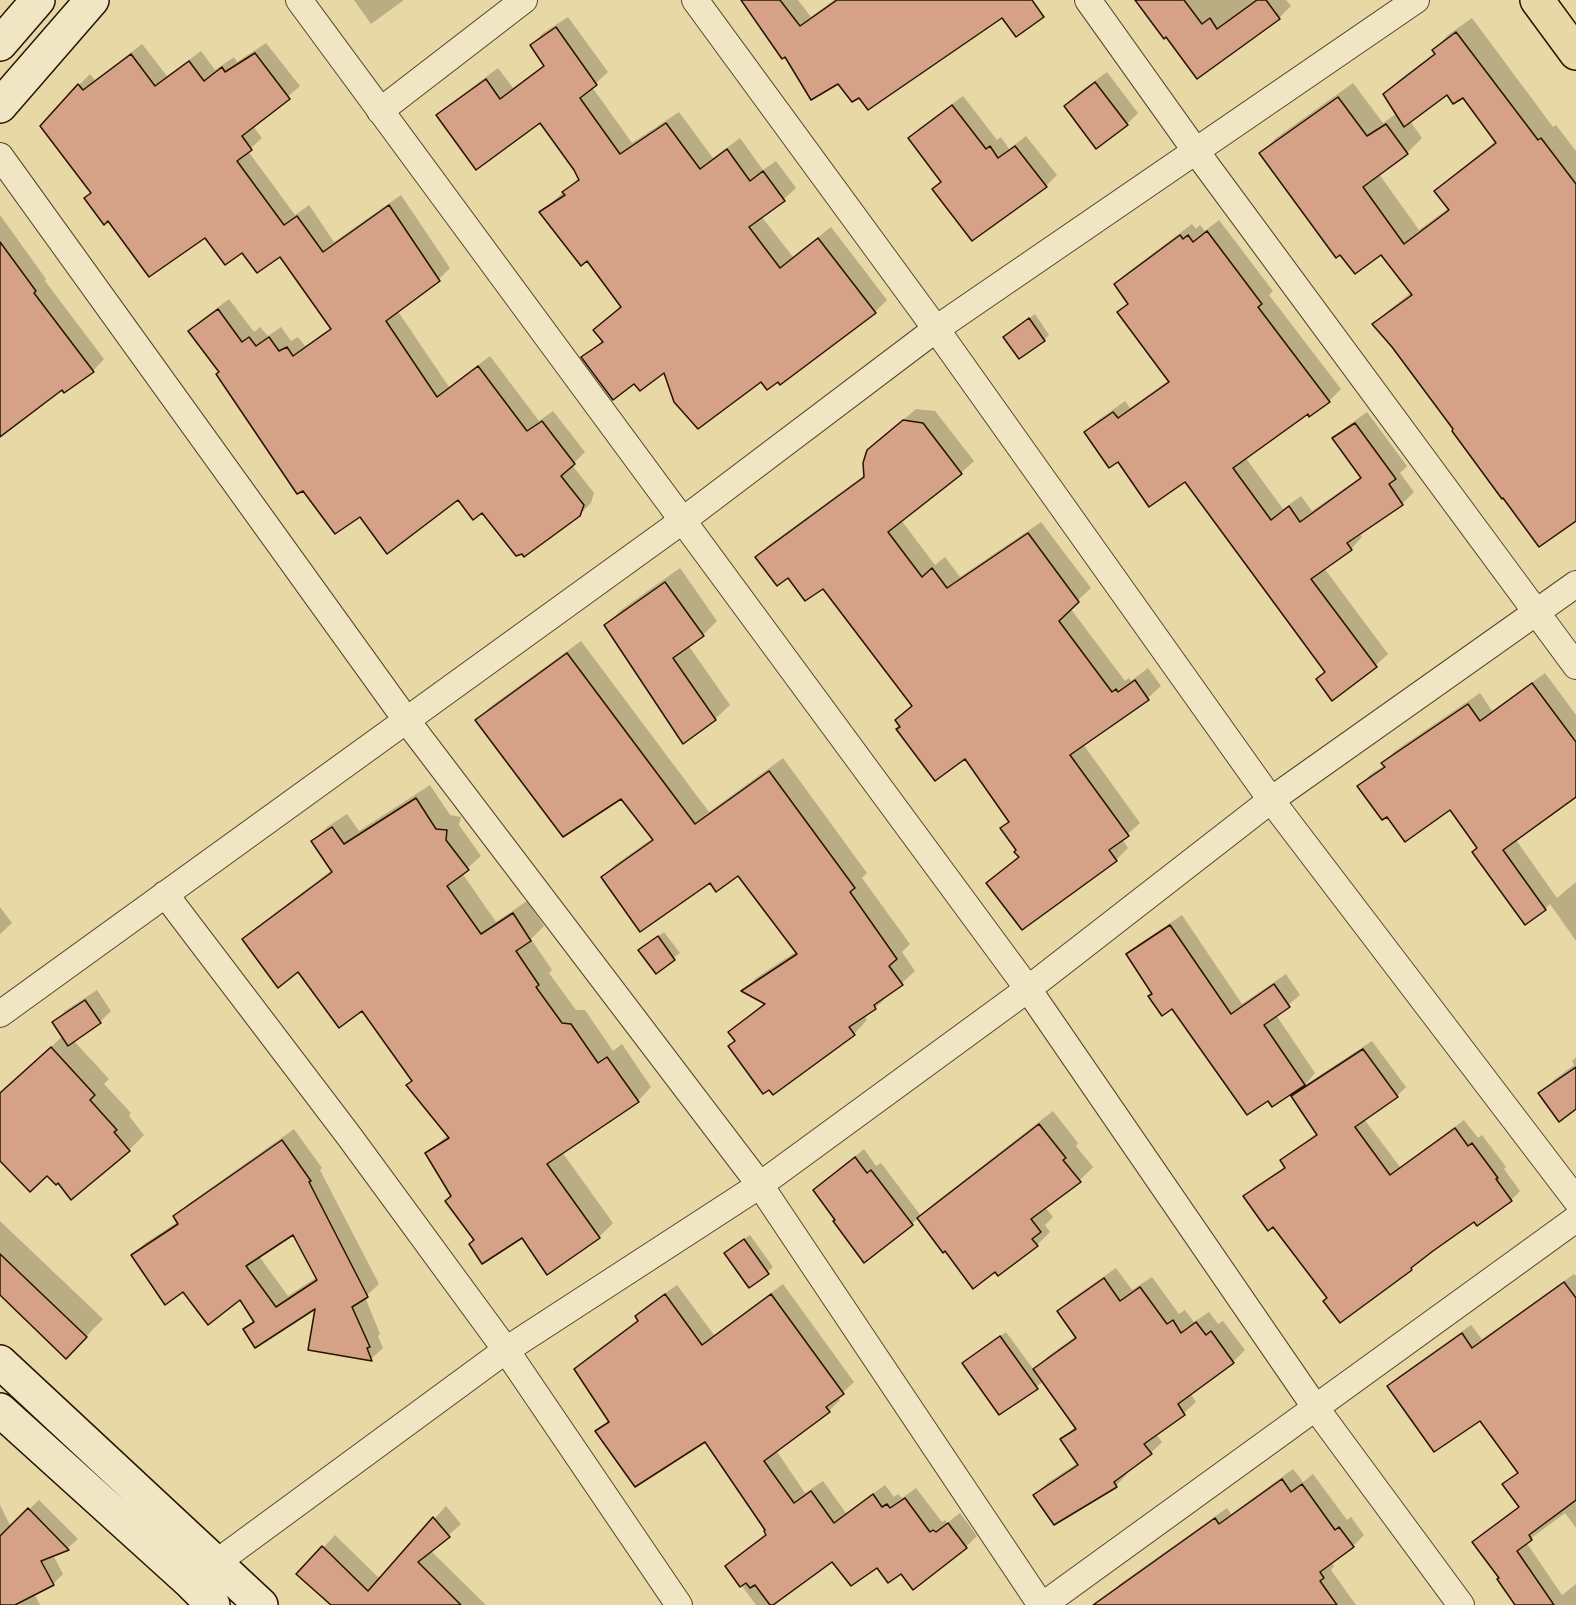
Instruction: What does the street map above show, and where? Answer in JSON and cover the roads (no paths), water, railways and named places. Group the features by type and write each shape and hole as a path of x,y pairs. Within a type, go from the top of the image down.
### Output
{"highway":[{"path":"1537,0 1576,53"}],"street":[{"path":"0,44 38,0"},
{"path":"0,106 92,0"},
{"path":"299,0 1028,989 1316,1407 1461,1605"},
{"path":"381,111 524,0"},
{"path":"695,0 936,329 1271,800 1576,1200"},
{"path":"1088,0 1195,150 1576,666"},
{"path":"0,1014 682,521 936,329 1416,0"},
{"path":"0,156 407,721 760,1185 1042,1605 1576,1219"},
{"path":"203,1572 506,1350 760,1185 1028,989 1271,800 1576,584"},
{"path":"165,894 349,1136 506,1350 679,1605"},
{"path":"0,1362 203,1572 213,1605"},
{"path":"0,1410 203,1572 256,1604"}]}
